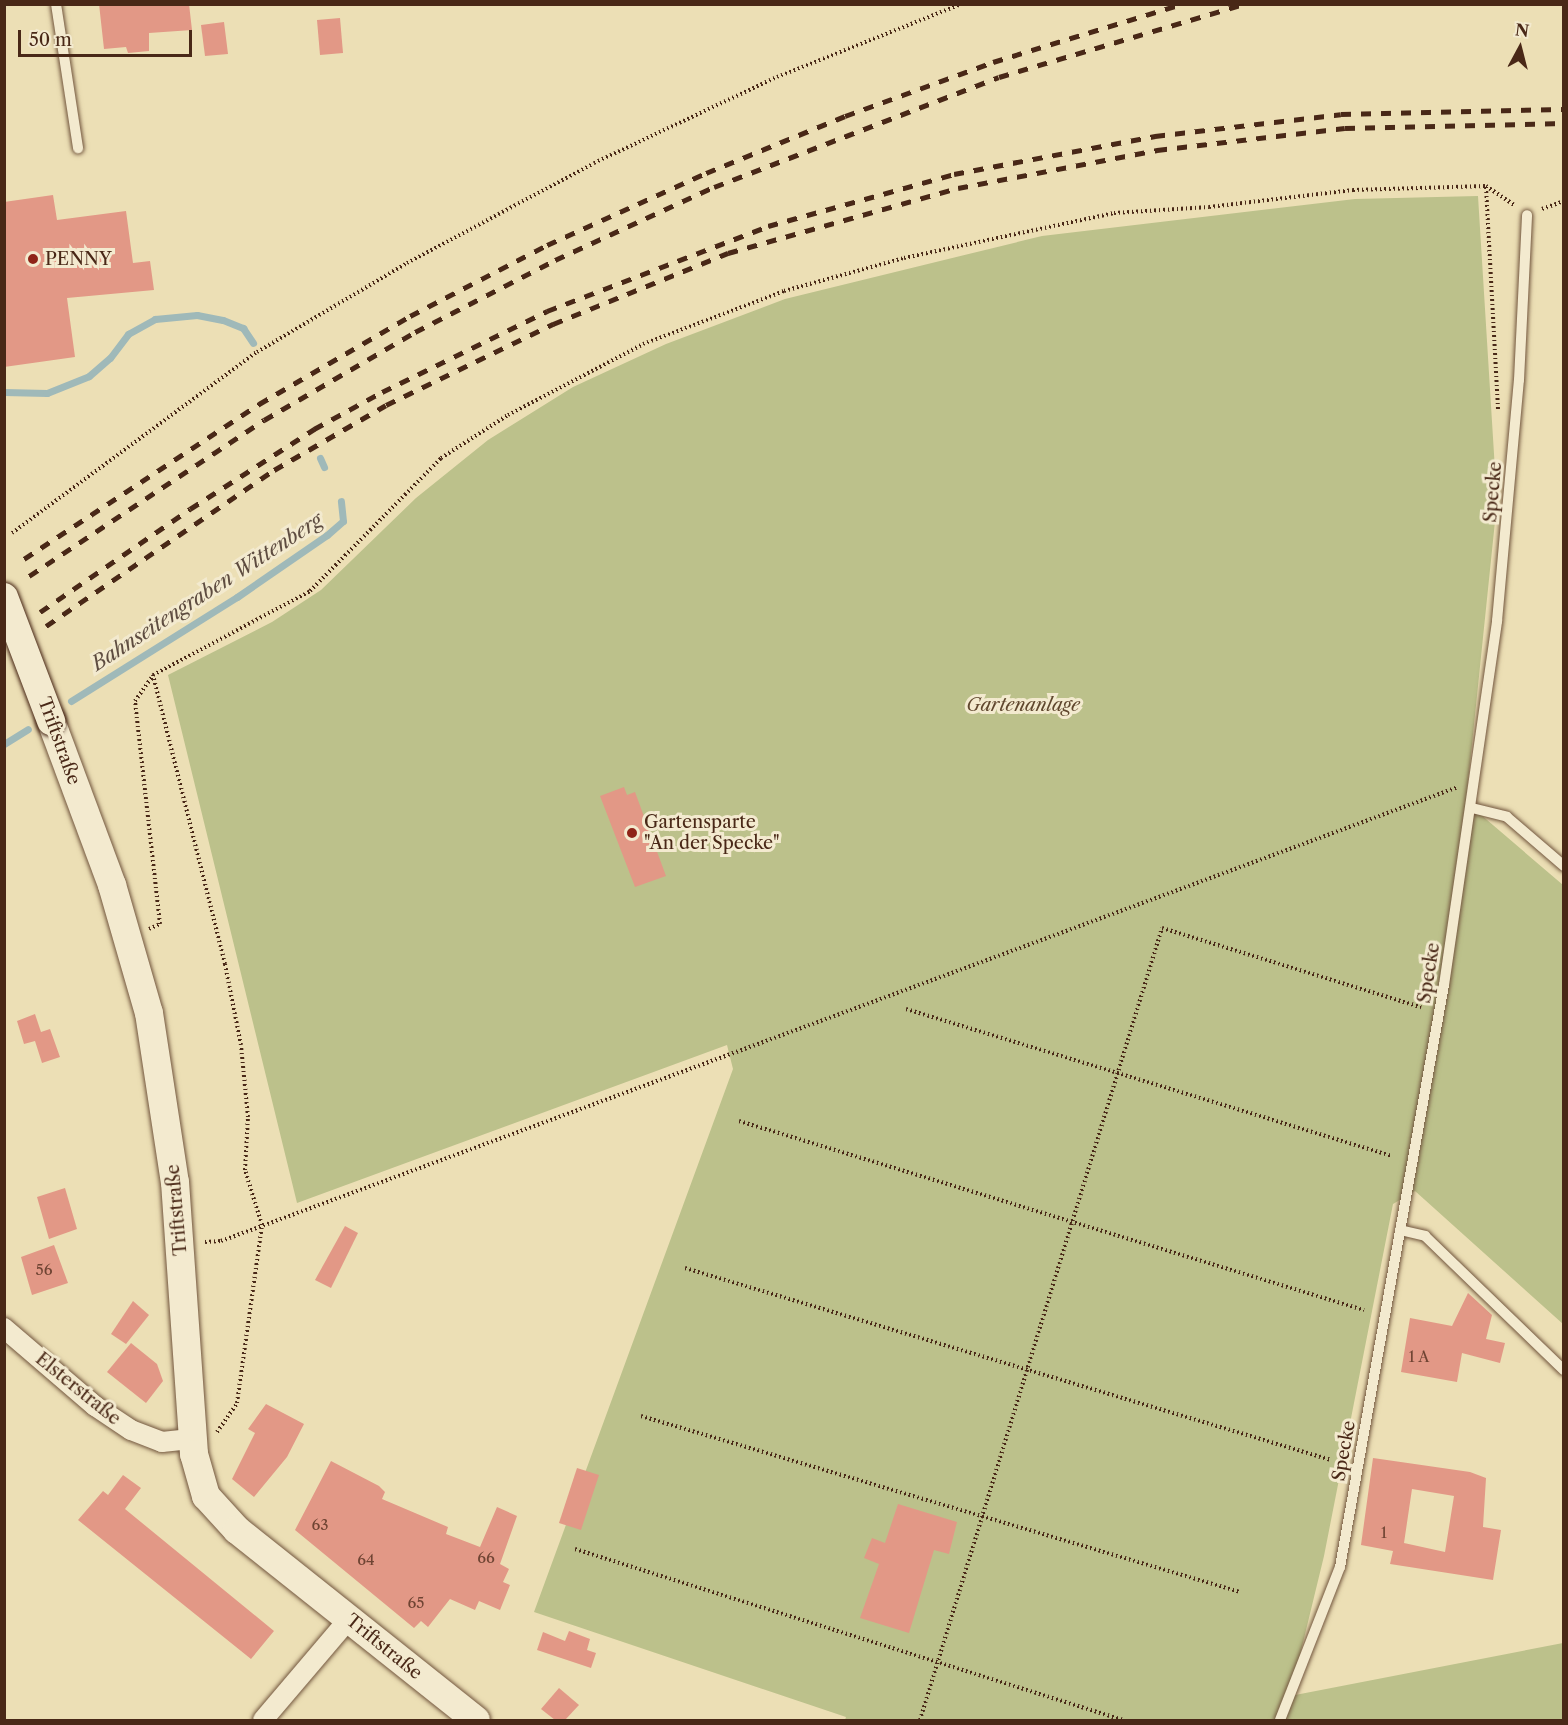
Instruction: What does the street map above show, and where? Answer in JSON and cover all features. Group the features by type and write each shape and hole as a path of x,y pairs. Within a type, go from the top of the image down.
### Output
{"main road":[{"name":"Triftstraße","path":"4,597 129,938 160,1069 180,1244 193,1439 201,1482 214,1507 476,1720"}],"street":[{"name":"Elsterstraße","path":"4,1328 95,1406 131,1430 162,1442 193,1439"},
{"path":"263,1720 349,1619"}],"lane":[{"path":"56,4 78,148"},
{"name":"Specke","path":"1280,1720 1340,1567 1472,808 1507,522 1527,214"},
{"path":"1472,808 1508,817 1563,866"},
{"path":"1400,1230 1425,1236 1563,1370"}],"path":[{"path":"12,532 257,352 407,264 594,163 777,77 961,4"},
{"path":"1486,186 1498,418"},
{"path":"129,938 160,924 135,701 153,675 310,591 441,458 508,415 643,344 784,291 904,258 1114,213 1209,207 1353,190 1486,186 1527,214 1563,201"},
{"path":"153,675 227,975 241,1045 248,1117 245,1170 262,1225 237,1403 218,1431 193,1439"},
{"path":"180,1244 221,1241 1476,780"},
{"path":"920,1720 979,1515 1027,1369 1162,928 1421,1007"},
{"path":"906,1009 1392,1156"},
{"path":"739,1121 1364,1310"},
{"path":"685,1268 1331,1460"},
{"path":"641,1416 1240,1592"},
{"path":"575,1549 1123,1720"}],"green space":[{"name":"Gartenanlage","path":"1478,196 1497,502 1466,802 1563,885 1563,1324 1415,1191 1393,1204 1324,1556 1290,1696 1563,1643 1563,1720 845,1720 846,1717 534,1612 733,1069 727,1045 297,1203 168,675 272,622 321,590 416,498 488,440 573,387 666,344 785,299 1042,236 1355,199"}],"building":[{"path":"99,4 189,4 192,30 149,33 149,51 128,53 126,47 104,49"},
{"path":"340,18 343,53 320,55 317,20"},
{"path":"224,22 228,54 205,56 201,25"},
{"name":"PENNY","path":"53,195 57,220 126,211 133,263 150,261 154,290 67,298 75,357 4,367 4,202"},
{"name":"Gartensparte \"An der Specke\"","path":"624,787 627,795 635,792 666,876 635,887 600,796"},
{"path":"35,1014 41,1032 50,1029 60,1057 42,1063 35,1041 24,1044 17,1021"},
{"path":"65,1188 77,1229 49,1239 37,1197"},
{"path":"345,1226 358,1233 331,1288 315,1280"},
{"path":"54,1245 68,1283 32,1295 21,1257"},
{"path":"1468,1293 1492,1315 1486,1339 1505,1343 1500,1363 1462,1353 1457,1382 1401,1372 1410,1318 1452,1326"},
{"path":"133,1301 149,1315 126,1344 111,1334"},
{"path":"131,1343 157,1364 163,1381 146,1403 107,1372"},
{"path":"266,1404 304,1424 287,1457 254,1497 232,1479 255,1433 248,1429"},
{"path":"1373,1458 1470,1472 1486,1478 1483,1527 1501,1530 1493,1580 1390,1564 1393,1551 1361,1545","holes":["1412,1489 1454,1496 1445,1552 1404,1543"]},
{"path":"331,1461 379,1486 385,1492 382,1499 448,1527 446,1534 480,1547 497,1507 517,1516 500,1564 509,1569 503,1582 510,1585 500,1610 479,1601 475,1610 450,1599 428,1627 421,1621 414,1628 295,1530"},
{"path":"577,1468 599,1475 581,1530 559,1523"},
{"path":"123,1475 141,1488 125,1509 274,1631 251,1659 78,1520 103,1491 108,1495"},
{"path":"898,1504 957,1522 949,1554 934,1550 909,1633 860,1618 879,1564 864,1558 872,1538 885,1543"},
{"path":"569,1631 590,1639 587,1650 596,1653 591,1668 537,1650 543,1632 565,1641"},
{"path":"559,1688 579,1705 565,1720 555,1720 541,1709"}],"waterway":[{"name":"Bahnseitengraben Wittenberg","path":"4,392 47,393 89,376 110,358 128,334 155,319 197,315 223,320 243,328 253,343"},
{"name":"Bahnseitengraben Wittenberg","path":"320,458 324,467"},
{"name":"Bahnseitengraben Wittenberg","path":"71,701 237,597 327,535 343,521 341,501"},
{"name":"Bahnseitengraben Wittenberg","path":"4,744 28,729"}],"railway":[{"path":"24,559 259,404 410,316 547,245 706,173 845,116 993,62 1182,4"},
{"path":"29,576 264,420 415,332 555,260 714,187 999,77 1244,4"},
{"path":"40,612 190,509 314,429 382,392 547,311 768,226 954,174 1155,136 1341,114 1564,109"},
{"path":"46,626 274,470 386,405 553,324 728,253 958,188 1157,150 1345,128 1564,123"}],"place":[{"name":"PENNY","path":"33,259"},
{"name":"Gartensparte \"An der Specke\"","path":"632,833"}]}
